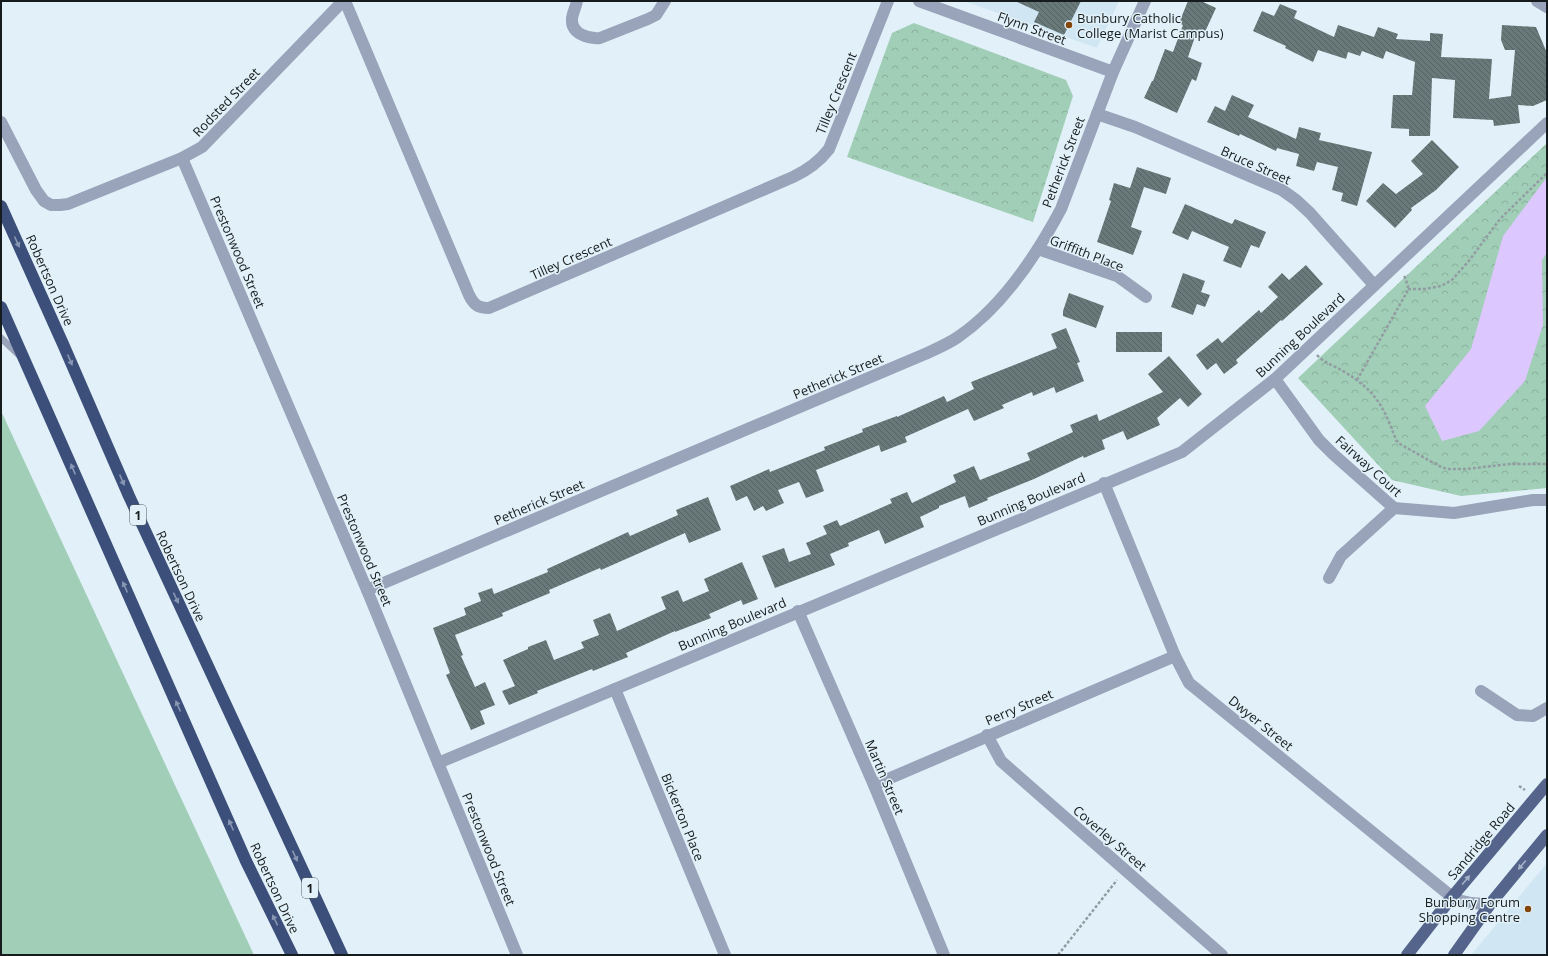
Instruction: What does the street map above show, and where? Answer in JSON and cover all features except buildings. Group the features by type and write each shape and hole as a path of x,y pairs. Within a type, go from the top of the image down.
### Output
{"highway":[{"name":"Robertson Drive","path":"1,206 129,496 342,955"},
{"name":"Robertson Drive","path":"1,307 246,861 292,955"}],"main road":[{"name":"Sandridge Road","path":"1407,955 1452,897 1547,784"},
{"path":"1454,955 1490,903 1547,836"}],"street":[{"name":"Tilley Crescent","path":"344,1 469,295 473,303 480,308 489,308 793,177 814,165 829,149 888,1"},
{"name":"Rodsted Street","path":"1,122 44,201 51,205 60,206 68,204 182,158 202,147 344,1"},
{"path":"577,1 572,20 574,26 583,36 592,39 600,38 656,15 665,1"},
{"name":"Flynn Street","path":"919,1 1113,72"},
{"name":"Petherick Street","path":"368,590 946,344 967,330 1004,296 1038,249 1061,209 1113,72 1145,1"},
{"path":"1537,1 1547,7"},
{"name":"Bruce Street","path":"1097,114 1135,127 1282,190 1310,213 1374,285"},
{"name":"Bunning Boulevard","path":"438,762 1104,483 1182,452 1275,379 1547,123"},
{"name":"Prestonwood Street","path":"182,158 368,590 517,955"},
{"name":"Griffith Place","path":"1038,249 1117,276 1146,297"},
{"name":"Fairway Court","path":"1275,379 1320,440 1333,454 1394,508 1454,513 1533,500 1547,500"},
{"name":"Dwyer Street","path":"1104,483 1175,656 1189,683 1452,897 1460,902 1474,904 1490,903"},
{"path":"1329,578 1342,556 1394,508"},
{"name":"Martin Street","path":"798,611 874,785 944,955"},
{"name":"Perry Street","path":"874,785 1175,656"},
{"name":"Bickerton Place","path":"615,689 725,955"},
{"path":"1481,691 1517,716 1533,716 1547,708"},
{"name":"Coverley Street","path":"988,735 1001,761 1222,955"}],"lane":[{"path":"1,338 26,362"}],"path":[{"path":"1408,289 1425,289 1441,286 1452,280 1468,262 1500,219 1547,172"},
{"path":"1357,380 1408,289 1404,274 1402,272"},
{"path":"1314,351 1320,358 1357,380 1369,390 1381,404 1396,440 1400,444 1439,466 1447,469 1466,469 1510,464 1547,464"},
{"path":"1519,786 1525,790"},
{"path":"1058,955 1125,870"}],"shaded area":[{"name":"Bunbury Catholic College (Marist Campus)","path":"964,1 1119,1 1097,48"},
{"path":"1547,177 1547,253 1542,260 1543,325 1525,381 1479,431 1442,441 1425,406 1471,349 1503,236"},
{"name":"Bunbury Forum Shopping Centre","path":"1547,863 1547,955 1471,955"}],"green space":[{"path":"914,23 1066,80 1073,96 1033,222 847,157 892,33"},
{"path":"1547,143 1547,488 1461,496 1392,480 1298,378"},
{"path":"1,411 254,955 1,955"}],"place":[{"name":"Bunbury Catholic College (Marist Campus)","path":"1069,25"},
{"name":"Bunbury Forum Shopping Centre","path":"1528,909"}]}
